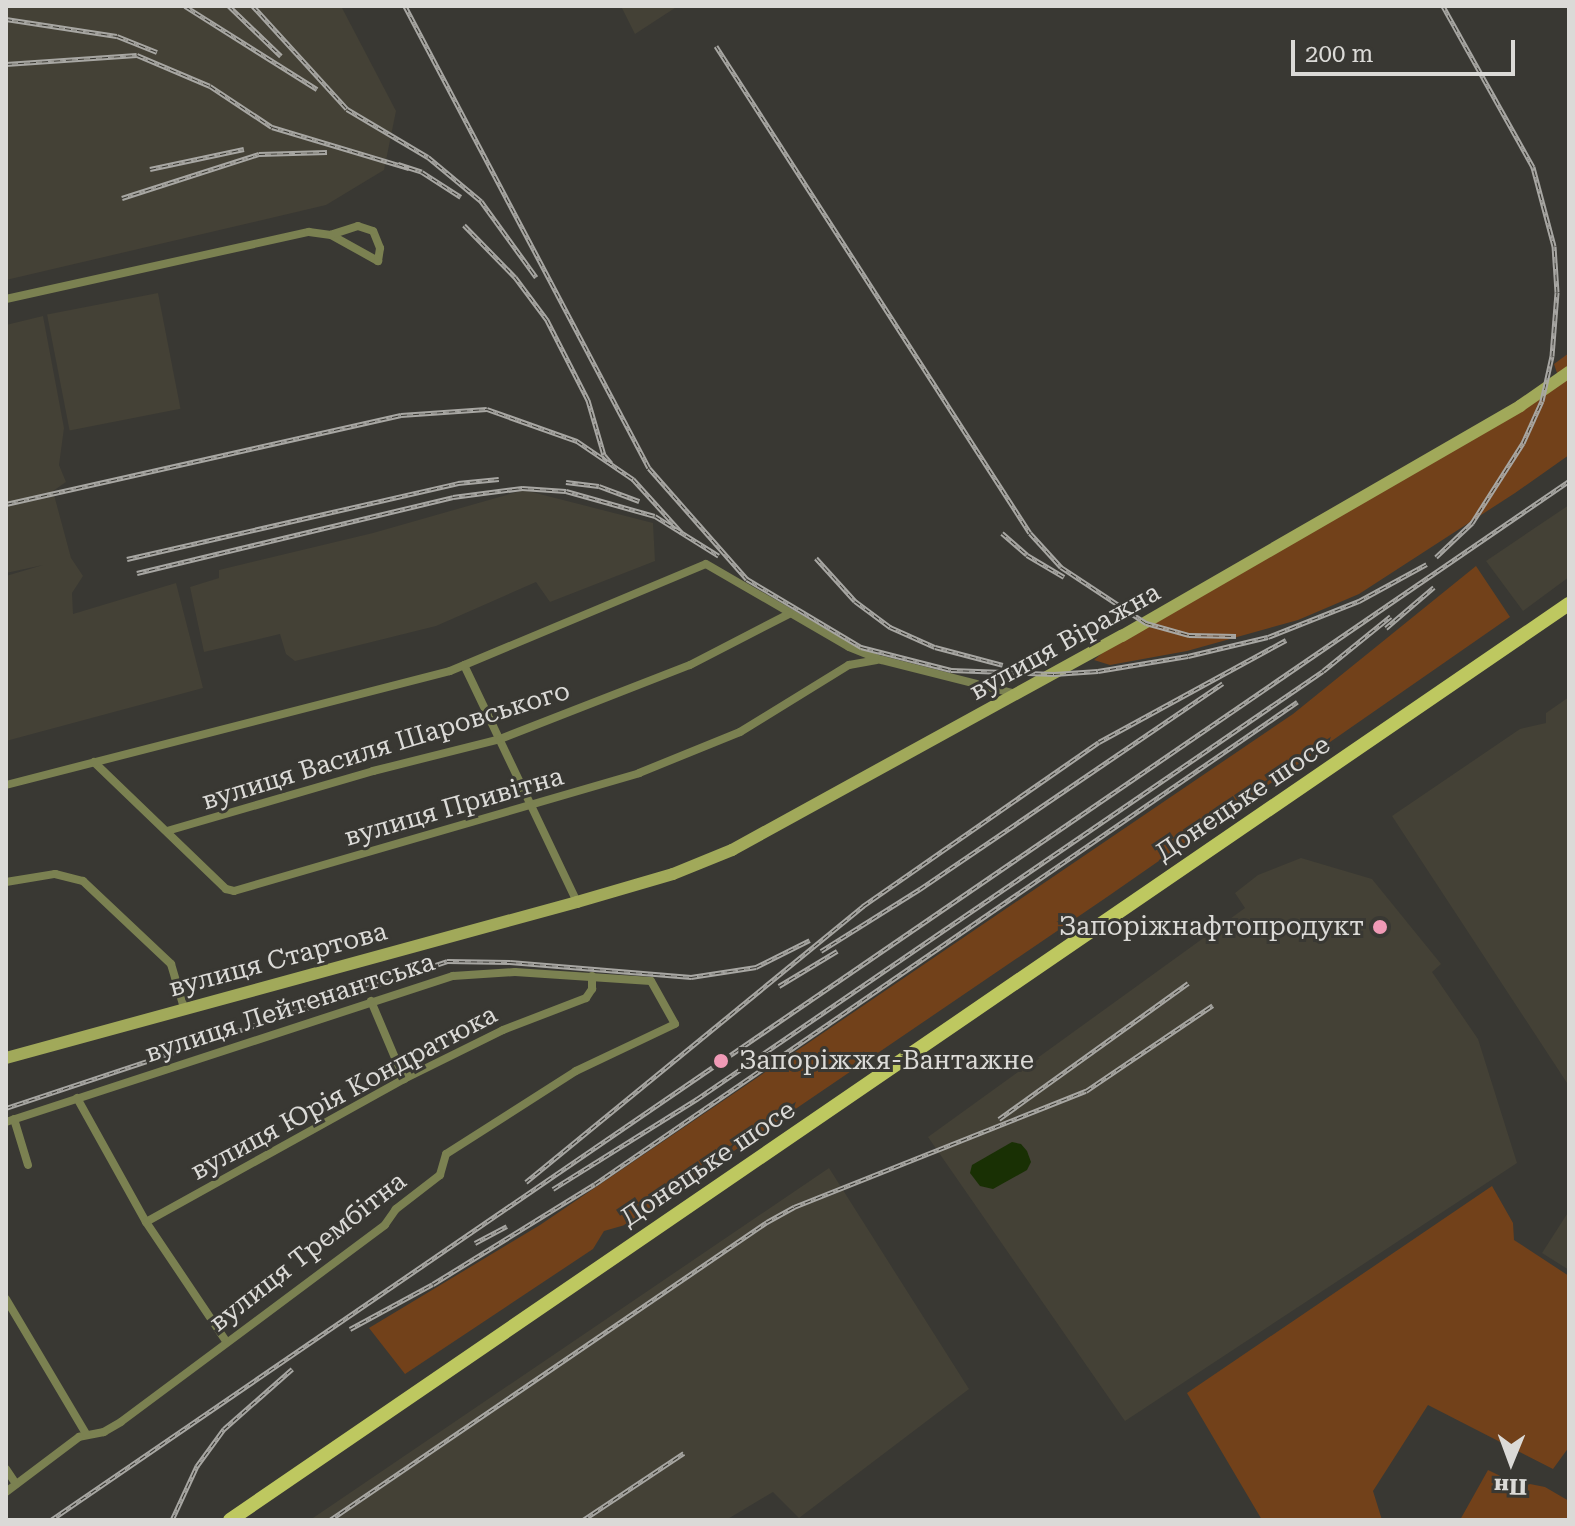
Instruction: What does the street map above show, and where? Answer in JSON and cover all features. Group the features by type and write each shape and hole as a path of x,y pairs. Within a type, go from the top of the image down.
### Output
{"main road":[{"name":"вулиця Віражна","path":"562,907 673,874 732,850 1017,694 1507,414 1569,372"},
{"name":"Донецьке шосе","path":"230,1520 1569,604"},
{"name":"вулиця Стартова","path":"6,1058 562,907"}],"street":[{"path":"6,299 298,234 331,235 358,226 373,231 380,248 378,261 331,235"},
{"path":"6,785 464,665 703,565 721,570 789,614 849,647 882,660 1017,694"},
{"name":"вулиця Василя Шаровського","path":"167,831 373,771 500,739 690,665 789,614"},
{"path":"849,647 849,665 882,660"},
{"path":"464,665 577,902"},
{"name":"вулиця Привітна","path":"94,762 226,889 234,891 639,773 740,732 849,665"},
{"path":"6,882 55,874 83,881 171,964 184,1008"},
{"name":"вулиця Лейтенантська","path":"10,1121 453,976 515,972 651,981 675,1024"},
{"name":"вулиця Юрія Кондратюка","path":"146,1222 393,1089 404,1079 503,1030 586,998 592,989 592,976"},
{"path":"371,1001 404,1079"},
{"name":"вулиця Трембітна","path":"6,1492 86,1434 104,1432 121,1422 385,1225 396,1209 440,1175 446,1154 576,1071 675,1024"},
{"path":"77,1098 146,1222 226,1341"},
{"path":"10,1121 28,1165"},
{"path":"6,1299 86,1434"},
{"path":"6,1469 16,1484"}],"shaded area":[{"path":"6,6 341,6 396,111 384,170 326,205 6,280"},
{"path":"621,6 678,6 635,34"},
{"path":"158,293 181,409 70,430 47,315"},
{"path":"43,316 64,428 59,465 66,482 53,491 71,558 83,576 72,593 73,614 176,583 203,688 6,741 6,576 43,565 6,573 6,325"},
{"path":"1569,353 1569,455 1359,594 1298,620 1187,651 1110,665 1094,660 1122,636 1559,379 1554,364"},
{"path":"524,490 653,523 655,561 550,602 536,582 436,626 295,661 286,654 280,634 204,652 190,587 219,578 219,570 373,533"},
{"path":"1569,505 1569,577 1523,611 1486,561"},
{"path":"1476,566 1510,617 1107,897 625,1225 604,1231 593,1249 405,1374 369,1328 540,1225 1293,714"},
{"path":"1569,697 1569,1086 1392,816 1520,729 1546,723 1546,713"},
{"path":"1301,858 1372,879 1441,964 1432,972 1478,1039 1517,1163 1125,1421 928,1137 1245,908 1235,893 1258,875"},
{"path":"1012,1142 1021,1144 1027,1151 1031,1162 1027,1170 993,1189 980,1186 970,1173 972,1165"},
{"path":"829,1168 969,1389 799,1518 773,1492 726,1520 310,1520"},
{"path":"1492,1186 1513,1223 1514,1240 1569,1276 1569,1447 1553,1469 1428,1405 1373,1491 1382,1520 1262,1520 1187,1393"},
{"path":"1569,1211 1569,1270 1542,1253"},
{"path":"1488,1470 1523,1487 1530,1484 1545,1487 1569,1501 1569,1520 1460,1520"}],"railway":[{"path":"185,6 317,89"},
{"path":"229,6 281,56"},
{"path":"253,6 347,109 428,157 481,201 536,277"},
{"path":"405,6 649,468 747,579 861,647 951,670 1054,674 1098,671 1188,656 1268,637 1359,601 1427,564"},
{"path":"1436,557 1472,523 1523,443 1542,401 1552,356 1557,292 1554,246 1533,167 1443,6"},
{"path":"6,19 117,36 157,52"},
{"path":"716,46 1030,533 1061,567 1146,623 1189,635 1236,636"},
{"path":"6,64 137,55 210,86 272,127 409,168"},
{"path":"150,169 244,149"},
{"path":"122,198 259,154 327,152"},
{"path":"398,164 422,172 461,197"},
{"path":"464,225 515,277 547,320 588,400 604,455 611,463"},
{"path":"6,504 401,415 487,409 577,441 633,479 681,532"},
{"path":"127,559 458,483 499,479"},
{"path":"51,1520 1569,481"},
{"path":"566,482 599,486 639,501"},
{"path":"137,573 453,497 522,488 566,491 655,516 719,556"},
{"path":"1002,533 1027,555 1064,577"},
{"path":"816,558 855,601 890,627 935,647 1003,665"},
{"path":"1386,628 1434,587"},
{"path":"553,1189 697,1099 1323,671 1391,616"},
{"path":"526,1182 863,906 1099,742 1286,640"},
{"path":"821,951 920,889 1223,683"},
{"path":"350,1329 433,1284 595,1184 1297,702"},
{"path":"6,1108 447,961 510,962 691,977 756,967 810,940"},
{"path":"779,986 837,951"},
{"path":"999,1119 1188,983"},
{"path":"330,1520 767,1222 794,1207 1086,1091 1213,1005"},
{"path":"475,1243 507,1226"},
{"path":"172,1520 197,1466 224,1429 292,1369"},
{"path":"583,1520 684,1453"}],"place":[{"name":"Запоріжнафтопродукт","path":"1380,927"},
{"name":"Запоріжжя-Вантажне","path":"721,1061"}]}
